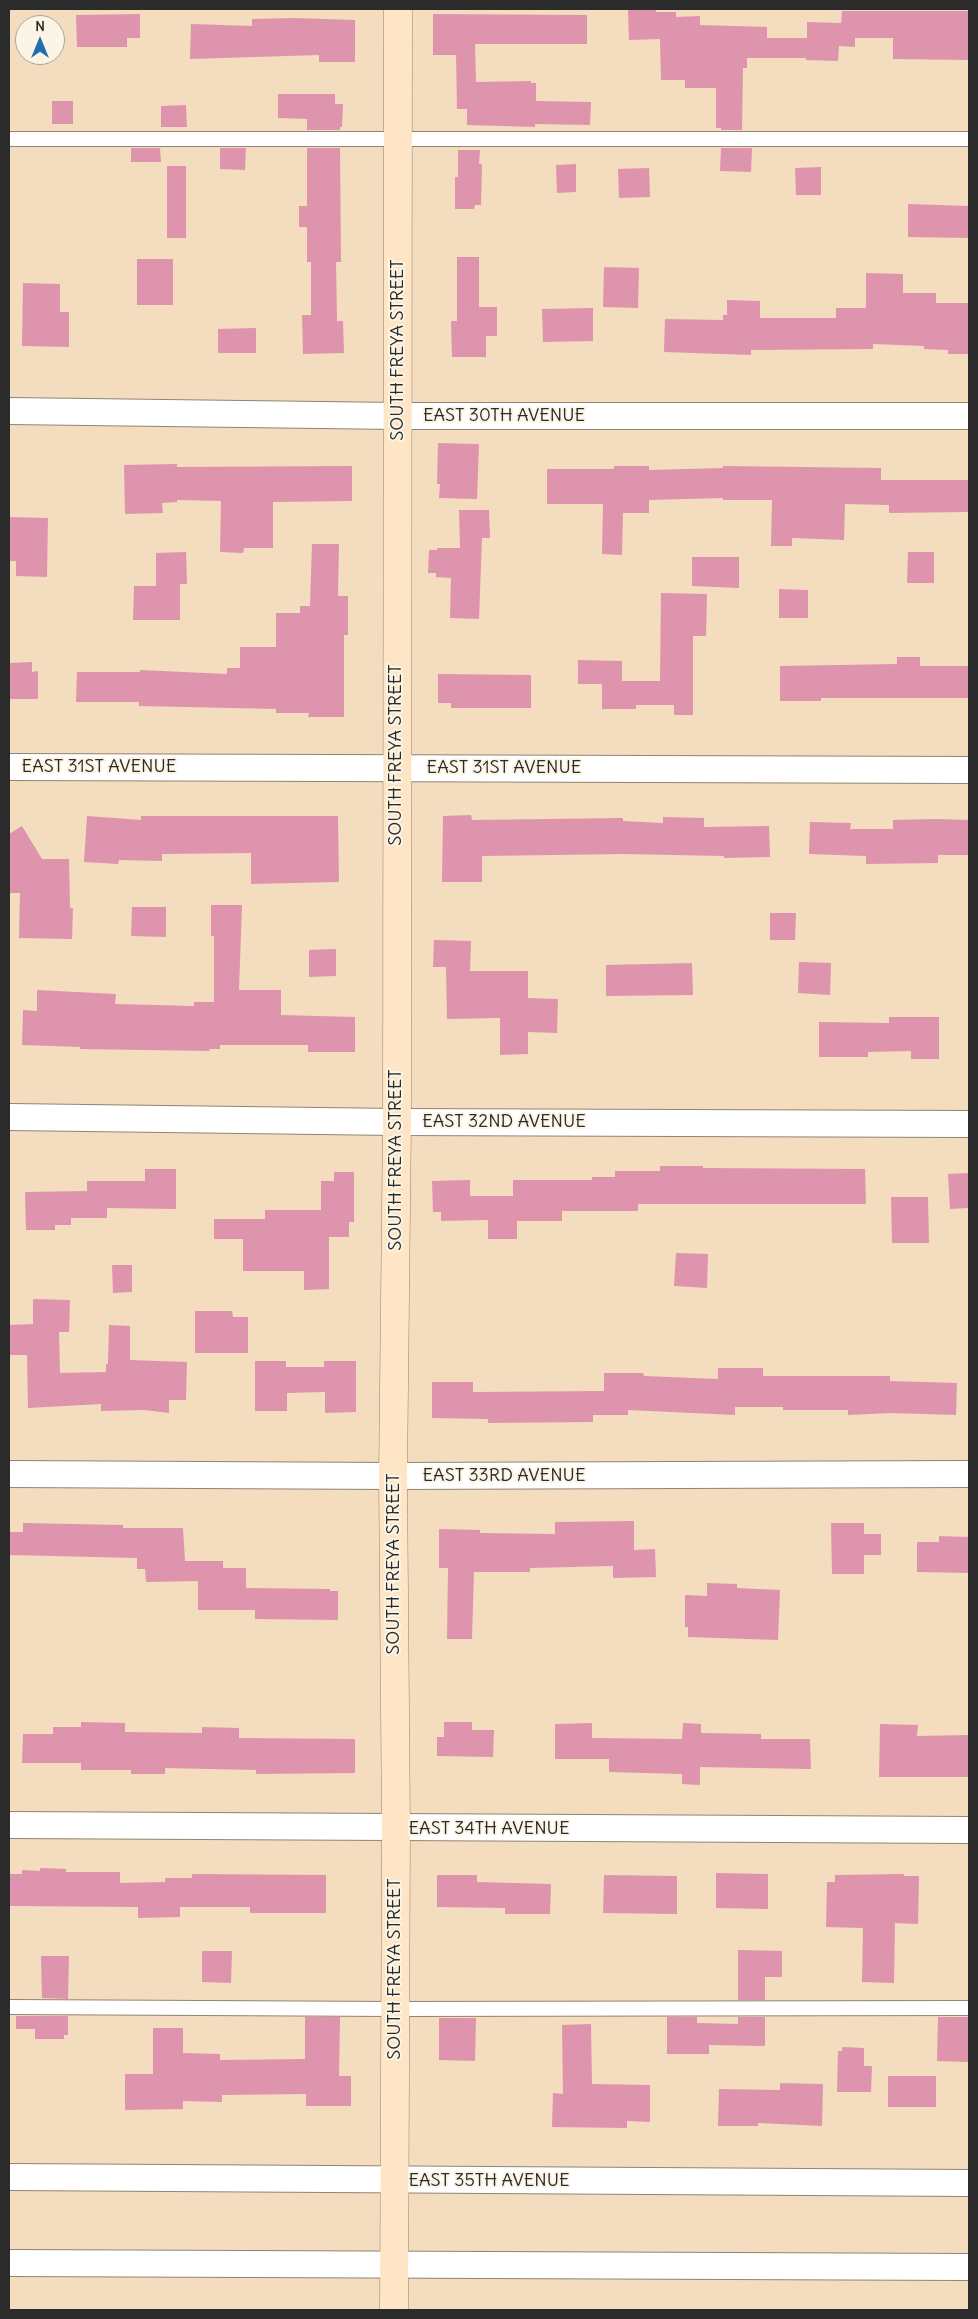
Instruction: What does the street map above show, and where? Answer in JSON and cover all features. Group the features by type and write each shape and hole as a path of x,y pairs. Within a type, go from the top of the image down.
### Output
{"main road":[{"name":"SOUTH FREYA STREET","path":"394,2310 396,1828 393,1476 397,1122 398,9"}],"street":[{"name":"EAST 30TH AVENUE","path":"9,411 398,416 969,416"},
{"name":"EAST 31ST AVENUE","path":"9,767 969,770"},
{"name":"EAST 32ND AVENUE","path":"9,1117 397,1122 969,1124"},
{"name":"EAST 33RD AVENUE","path":"9,1474 393,1476 969,1474"},
{"name":"EAST 34TH AVENUE","path":"9,1825 969,1830"},
{"name":"EAST 35TH AVENUE","path":"9,2178 969,2183"},
{"path":"9,2263 969,2267"}],"lane":[{"path":"9,139 969,139"},
{"path":"9,2007 395,2009 969,2008"}],"building":[{"path":"656,9 656,12 676,12 676,17 700,16 700,25 767,27 767,38 807,38 807,22 841,23 842,11 969,11 969,60 893,59 893,38 855,38 855,47 839,46 838,61 806,60 806,58 747,58 747,68 743,68 742,130 721,130 721,128 716,128 716,88 685,88 685,80 661,80 660,39 629,40 628,10"},
{"path":"140,14 140,38 127,38 127,47 77,47 76,15"},
{"path":"433,14 587,15 587,44 475,44 476,82 531,81 531,83 536,83 536,101 591,102 590,125 535,124 535,127 467,125 467,109 457,109 456,55 433,55"},
{"path":"252,19 355,20 355,62 319,62 319,55 190,59 191,24 252,26"},
{"path":"278,94 335,94 335,104 343,104 342,127 340,127 340,130 307,130 307,119 278,118"},
{"path":"52,101 73,101 73,124 52,124"},
{"path":"186,105 187,127 161,127 161,106"},
{"path":"131,148 160,148 161,162 131,162"},
{"path":"220,148 246,148 245,170 220,169"},
{"path":"307,148 340,148 341,262 336,262 337,321 343,321 344,353 303,354 302,315 311,315 311,262 307,262 307,227 299,227 299,206 307,206"},
{"path":"721,148 752,148 751,172 720,171"},
{"path":"458,150 480,150 479,164 482,164 481,205 475,205 474,209 455,209 455,177 458,177"},
{"path":"576,164 576,192 557,193 556,165"},
{"path":"167,166 186,166 186,238 167,238"},
{"path":"821,167 821,195 796,195 795,168"},
{"path":"649,168 650,197 619,198 618,169"},
{"path":"908,204 969,206 969,238 908,237"},
{"path":"457,257 479,257 479,307 497,307 497,336 486,336 486,357 452,357 451,321 457,321"},
{"path":"137,259 173,259 173,305 137,305"},
{"path":"604,267 639,268 638,308 603,307"},
{"path":"866,273 903,274 903,293 936,293 936,303 969,303 969,354 948,354 948,350 924,349 924,346 873,344 873,349 751,350 751,355 664,352 665,319 723,320 723,315 727,315 727,300 760,301 760,318 836,318 836,308 866,308"},
{"path":"23,283 60,284 60,312 69,312 69,347 22,346"},
{"path":"593,308 593,341 543,342 542,309"},
{"path":"256,328 256,353 218,353 218,329"},
{"path":"438,443 479,444 477,499 439,498 440,484 437,484"},
{"path":"177,464 177,467 352,466 352,501 273,502 273,548 244,548 243,553 220,552 221,501 177,500 177,502 162,503 163,513 125,514 124,465"},
{"path":"614,466 649,466 649,470 723,468 723,466 881,468 881,480 969,480 969,512 889,513 889,505 845,504 844,540 792,538 792,546 771,546 772,500 723,500 723,498 649,500 649,513 623,513 622,555 602,554 603,504 547,504 547,469 614,469"},
{"path":"459,510 489,510 490,538 482,538 479,619 450,618 451,578 436,577 436,573 428,573 429,550 460,548"},
{"path":"9,517 48,518 47,577 16,576 16,561 9,561"},
{"path":"312,544 339,544 338,596 348,596 348,635 344,635 344,717 308,717 309,713 276,713 276,709 139,706 139,702 76,702 77,672 140,672 140,670 227,674 227,668 240,668 240,647 276,647 276,613 300,613 300,606 310,606"},
{"path":"186,552 187,584 180,584 180,620 133,620 134,586 156,586 156,553"},
{"path":"908,552 934,552 934,583 907,583"},
{"path":"692,557 739,557 739,588 692,586"},
{"path":"779,589 808,590 808,618 779,618"},
{"path":"661,593 707,594 706,636 693,636 693,715 674,715 674,705 636,705 636,709 602,709 602,684 578,684 578,660 622,661 622,681 660,681"},
{"path":"897,657 920,657 920,666 969,666 969,698 821,698 821,701 780,701 780,666 897,664"},
{"path":"32,662 32,672 38,671 38,699 9,699 9,663"},
{"path":"438,674 531,675 531,708 451,708 451,703 438,703"},
{"path":"471,815 472,820 623,818 623,821 663,823 663,817 704,818 704,827 769,826 770,857 724,858 724,856 623,854 482,856 482,882 442,882 443,816"},
{"path":"87,816 141,820 141,816 338,816 339,882 251,884 251,853 162,854 162,861 119,860 118,864 84,862"},
{"path":"893,820 969,820 969,855 938,855 938,863 866,864 866,856 809,854 810,822 851,823 850,829 893,829"},
{"path":"22,826 42,859 69,859 70,908 73,908 72,939 19,938 20,893 9,893 9,834"},
{"path":"211,905 242,905 239,990 281,990 281,1015 355,1017 355,1052 308,1052 308,1045 220,1045 220,1049 209,1049 210,1051 80,1049 80,1047 22,1045 23,1010 37,1011 37,990 116,994 115,1004 194,1006 194,1002 214,1002 214,936 211,936"},
{"path":"132,907 166,907 166,937 131,936"},
{"path":"770,913 796,913 795,940 770,940"},
{"path":"434,940 471,941 470,971 528,971 528,998 558,999 557,1033 528,1032 528,1054 500,1055 500,1018 447,1019 446,967 433,967"},
{"path":"336,949 336,976 309,977 309,950"},
{"path":"799,962 831,963 830,995 798,993"},
{"path":"692,963 693,995 606,996 606,965"},
{"path":"889,1017 939,1017 939,1059 911,1059 911,1051 868,1052 868,1057 819,1057 819,1022 889,1023"},
{"path":"660,1166 865,1169 866,1204 638,1204 638,1211 562,1211 562,1221 517,1221 517,1239 488,1239 488,1220 441,1221 441,1212 433,1212 432,1181 470,1180 470,1196 513,1196 513,1180 592,1180 592,1177 615,1177 615,1171 660,1171"},
{"path":"145,1169 176,1169 176,1209 107,1208 107,1218 71,1218 71,1225 55,1225 55,1230 26,1230 25,1192 87,1191 87,1181 145,1181"},
{"path":"334,1172 354,1172 354,1222 349,1222 349,1237 329,1237 329,1289 304,1290 304,1271 243,1271 243,1239 214,1239 214,1219 265,1219 265,1210 321,1210 321,1181 334,1181"},
{"path":"969,1173 969,1208 950,1209 948,1174"},
{"path":"891,1197 928,1197 929,1243 892,1243"},
{"path":"676,1253 708,1254 707,1288 674,1286"},
{"path":"112,1265 132,1265 132,1292 113,1293"},
{"path":"33,1299 70,1300 69,1332 59,1332 60,1373 106,1372 109,1325 130,1326 130,1360 187,1362 186,1400 169,1400 169,1413 144,1410 101,1411 101,1404 28,1408 27,1355 9,1355 9,1325 33,1324"},
{"path":"195,1311 232,1311 233,1317 248,1317 248,1353 195,1353"},
{"path":"255,1361 286,1361 286,1367 324,1367 324,1361 356,1361 356,1412 325,1413 325,1392 287,1393 287,1411 255,1411"},
{"path":"718,1368 763,1368 763,1376 890,1376 890,1381 957,1383 956,1415 891,1413 848,1415 848,1410 783,1410 783,1407 735,1407 735,1415 628,1410 628,1415 593,1415 593,1422 488,1423 488,1419 432,1418 432,1382 473,1382 473,1392 604,1391 604,1373 643,1373 644,1376 718,1379"},
{"path":"634,1521 634,1550 655,1549 656,1577 613,1578 613,1566 530,1568 530,1572 474,1572 472,1639 447,1639 448,1568 439,1568 439,1529 480,1530 480,1533 555,1534 555,1522"},
{"path":"23,1523 123,1525 123,1528 183,1528 185,1561 223,1561 223,1568 246,1568 246,1588 330,1589 330,1591 338,1591 338,1620 255,1619 255,1610 198,1610 198,1581 146,1582 145,1569 137,1569 137,1558 9,1555 9,1532 23,1532"},
{"path":"831,1523 864,1523 864,1534 881,1534 881,1555 864,1555 864,1574 832,1574"},
{"path":"939,1536 969,1537 969,1573 917,1572 917,1542 939,1542"},
{"path":"707,1583 737,1584 737,1588 780,1590 778,1640 688,1637 688,1627 685,1627 685,1595 707,1596"},
{"path":"81,1722 125,1723 125,1732 202,1733 202,1727 239,1728 239,1738 355,1739 355,1773 256,1774 256,1770 165,1768 165,1774 131,1774 131,1770 81,1770 81,1763 22,1763 23,1734 53,1734 53,1727 81,1727"},
{"path":"444,1722 472,1722 472,1730 494,1730 493,1757 437,1756 437,1737 444,1737"},
{"path":"592,1723 592,1738 682,1739 683,1723 701,1724 701,1733 761,1734 761,1739 810,1739 811,1769 700,1767 700,1785 682,1784 682,1774 609,1772 609,1759 555,1759 555,1724"},
{"path":"880,1724 918,1725 917,1736 969,1735 969,1777 879,1777"},
{"path":"40,1868 66,1869 66,1872 120,1872 120,1883 165,1882 165,1878 192,1878 192,1874 326,1875 326,1913 250,1913 250,1907 180,1907 180,1917 138,1918 138,1907 9,1906 9,1874 22,1874 22,1870 40,1871"},
{"path":"716,1873 768,1874 768,1909 716,1908"},
{"path":"904,1874 904,1876 919,1876 918,1924 895,1923 894,1983 862,1982 863,1928 826,1927 827,1882 835,1882 835,1875"},
{"path":"437,1875 477,1875 477,1882 551,1884 550,1914 505,1914 505,1908 437,1907"},
{"path":"604,1875 677,1876 677,1914 603,1913"},
{"path":"738,1950 782,1951 782,1977 765,1977 765,2000 738,2000"},
{"path":"202,1951 232,1951 231,1983 202,1982"},
{"path":"41,1956 69,1956 68,1999 42,1998"},
{"path":"16,2016 68,2016 68,2035 64,2035 64,2039 35,2039 35,2029 16,2029"},
{"path":"305,2017 340,2017 339,2076 351,2076 351,2106 306,2106 306,2094 222,2095 222,2102 183,2101 183,2109 125,2110 125,2074 153,2074 153,2028 183,2028 183,2053 220,2054 220,2060 305,2059"},
{"path":"667,2017 697,2017 697,2023 738,2024 738,2017 765,2017 765,2046 709,2045 709,2054 667,2054"},
{"path":"938,2017 969,2017 969,2062 937,2061"},
{"path":"439,2018 476,2018 475,2061 439,2060"},
{"path":"591,2024 592,2084 650,2085 650,2122 627,2121 627,2128 552,2127 553,2093 563,2094 562,2025"},
{"path":"842,2047 864,2048 864,2066 872,2066 871,2092 837,2092 838,2051 842,2051"},
{"path":"888,2076 936,2076 936,2107 888,2107"},
{"path":"780,2083 823,2084 822,2126 758,2123 758,2126 718,2126 719,2089 780,2090"}]}
